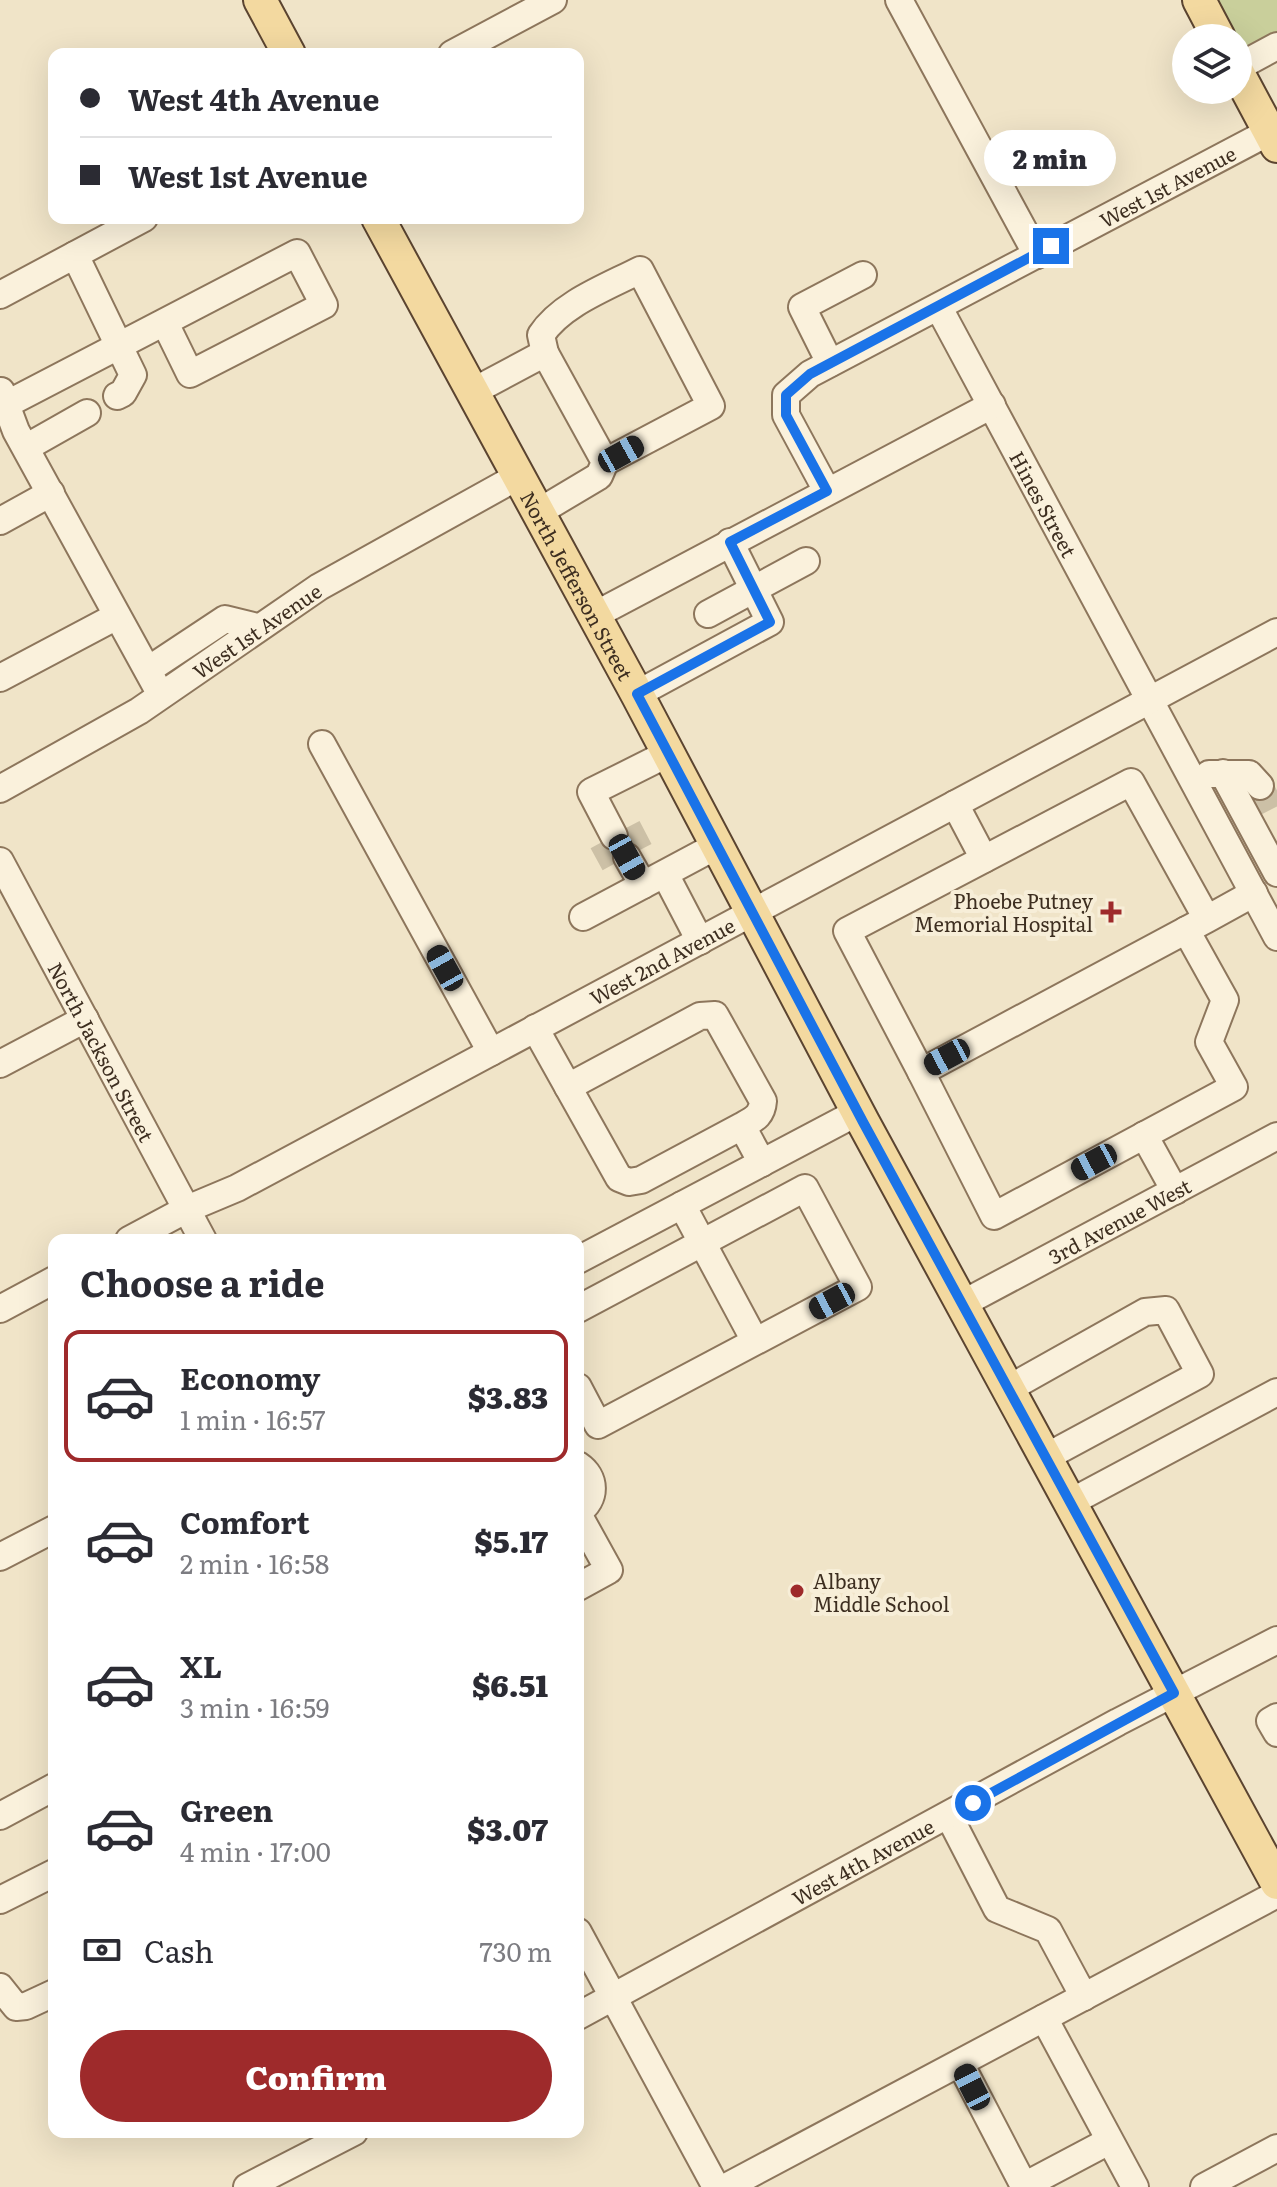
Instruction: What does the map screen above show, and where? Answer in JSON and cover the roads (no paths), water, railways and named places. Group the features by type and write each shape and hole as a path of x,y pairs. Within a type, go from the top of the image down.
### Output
{"main road":[{"path":"260,0 286,48"},
{"path":"1199,0 1212,24"},
{"path":"1252,99 1273,139"},
{"name":"North Jefferson Street","path":"381,224 1277,1883"}],"street":[{"path":"463,48 553,0"},
{"path":"899,0 1037,255"},
{"path":"1252,59 1277,46"},
{"name":"West 1st Avenue","path":"827,491 786,415 786,395 810,374 1037,255 1273,139"},
{"path":"0,295 133,224"},
{"path":"161,695 51,493 14,439 4,397 165,323 297,253 324,305 190,374 165,323"},
{"path":"75,255 133,375 123,393 117,396"},
{"path":"537,513 599,476 605,462 711,406 640,270 551,320 541,335 545,353 605,462"},
{"path":"830,363 802,307 863,275"},
{"name":"Hines Street","path":"939,308 1150,700"},
{"path":"472,392 545,353"},
{"path":"593,616 992,405"},
{"path":"14,439 87,413"},
{"name":"West 1st Avenue","path":"0,789 94,738 257,627 370,557 517,477"},
{"path":"0,521 51,493"},
{"path":"637,694 770,622 730,542"},
{"path":"708,614 806,561"},
{"path":"0,678 117,616"},
{"path":"148,670 225,619 257,627"},
{"name":"West 2nd Avenue","path":"140,1234 187,1209 237,1188 1277,632"},
{"path":"1150,700 1275,927"},
{"path":"322,744 491,1052"},
{"path":"667,754 591,792 627,853 700,941"},
{"path":"1223,773 1277,873"},
{"path":"1189,774 1249,774 1260,786"},
{"path":"1131,782 1196,924 1225,1000 1209,1042 1234,1087 994,1216 847,931 984,859 1131,782"},
{"path":"955,804 984,859"},
{"path":"627,853 716,846"},
{"path":"583,917 627,853"},
{"name":"North Jackson Street","path":"0,861 200,1234"},
{"path":"921,1072 1254,893"},
{"path":"535,1028 568,1087 619,1178 629,1182 641,1180 742,1126 758,1117 763,1110 763,1101 715,1015 700,1016 568,1087"},
{"path":"0,1064 85,1019"},
{"path":"584,1257 858,1112"},
{"path":"742,1126 762,1163"},
{"path":"1144,1135 1175,1191"},
{"name":"3rd Avenue West","path":"962,1304 1277,1136"},
{"path":"584,1306 805,1188 858,1287 598,1425 584,1398"},
{"path":"682,1205 755,1341"},
{"path":"0,1309 48,1283"},
{"path":"1008,1389 1145,1312 1166,1310 1200,1374 1046,1457"},
{"path":"1071,1502 1277,1392"},
{"path":"584,1470 588,1473 593,1491 584,1506"},
{"path":"584,1524 609,1570 584,1584"},
{"path":"0,1557 48,1532"},
{"name":"West 4th Avenue","path":"584,2013 1277,1640"},
{"path":"1277,1717 1270,1721 1277,1733"},
{"path":"0,1816 48,1790"},
{"path":"949,1816 997,1909 1048,1930 1084,1997"},
{"path":"0,1900 48,1876"},
{"path":"726,2187 1277,1894"},
{"path":"584,1943 716,2187"},
{"path":"0,1987 16,2007 48,1996"},
{"path":"1044,2018 1135,2187"},
{"path":"960,2063 1024,2186 1109,2141"},
{"path":"247,2187 314,2141"},
{"path":"1204,2187 1277,2148"}],"tunnel":[{"path":"1260,786 1277,819"},
{"path":"628,827 640,850"},
{"path":"602,842 614,864"}],"place":[{"name":"Phoebe Putney Memorial Hospital","path":"1111,912"},
{"name":"Albany Middle School","path":"797,1591"}]}
